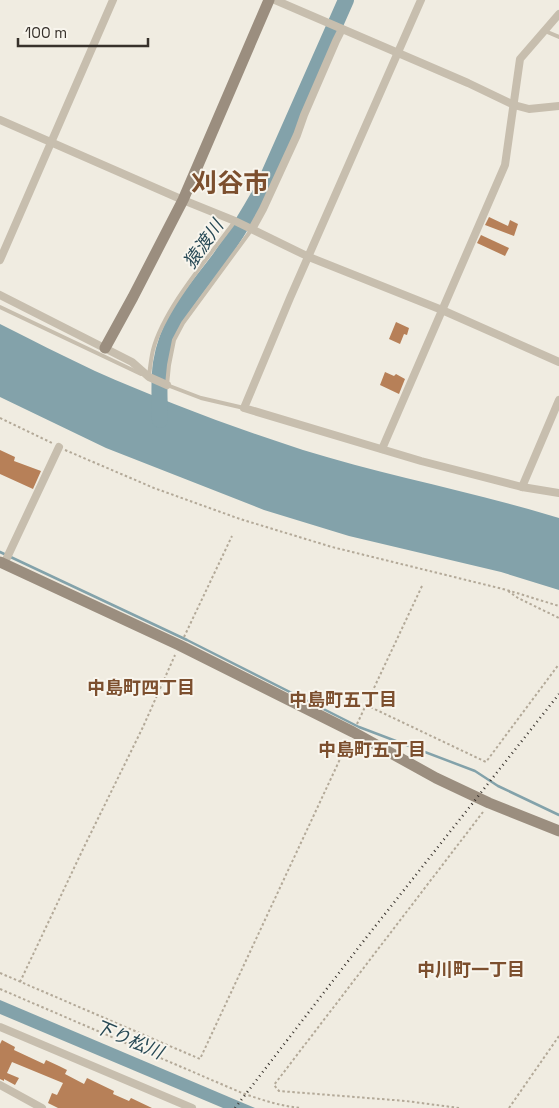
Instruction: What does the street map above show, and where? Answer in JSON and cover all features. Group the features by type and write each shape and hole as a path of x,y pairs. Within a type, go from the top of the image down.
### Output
{"street":[{"path":"0,260 113,0"},
{"path":"105,348 183,200 269,0"},
{"path":"275,0 514,105 529,109 559,106"},
{"path":"421,0 290,298 244,408 421,461 522,488 559,493"},
{"path":"382,449 505,165 520,59 559,14"},
{"path":"251,229 263,210 342,29"},
{"path":"0,120 235,221 309,257 442,310 559,362"},
{"path":"0,295 132,362 149,377 167,386"},
{"path":"522,488 559,400"},
{"path":"60,447 3,562 180,645 353,732 436,778 489,803 559,831"},
{"path":"1,1028 178,1105 192,1108"},
{"path":"0,1085 42,1108"}],"lane":[{"path":"545,31 559,37"},
{"path":"0,307 149,377 153,349 174,304 235,221"},
{"path":"244,408 201,398 167,386 174,340 183,322 251,229"}],"path":[{"path":"0,418 60,447 154,488 240,519 332,547 507,590 559,606"},
{"path":"185,633 232,536"},
{"path":"359,720 422,586"},
{"path":"507,590 518,598 559,618"},
{"path":"20,982 180,645"},
{"path":"366,705 486,762 559,664"},
{"path":"0,973 200,1058 353,732"},
{"path":"459,1108 406,1101 279,1091 274,1084 489,803"},
{"path":"0,989 242,1093 267,1102 301,1108"},
{"path":"508,1108 559,1036"}],"water":[{"path":"0,324 121,382 250,432 303,450 367,468 559,518 559,590 501,572 349,536 264,510 106,448 0,397"},
{"path":"0,1000 255,1108 223,1108 0,1014"}],"building":[{"path":"489,217 508,226 510,220 518,224 514,236 485,225"},
{"path":"481,235 509,248 505,256 477,243"},
{"path":"396,322 409,328 407,335 404,334 400,344 389,339"},
{"path":"385,372 394,376 396,374 405,379 399,394 380,385"},
{"path":"0,450 15,457 14,461 41,471 33,489 0,474"},
{"path":"2,1040 15,1047 14,1050 44,1064 46,1060 67,1070 65,1074 84,1084 87,1078 114,1091 113,1094 129,1101 131,1098 152,1108 58,1108 48,1103 52,1093 57,1095 63,1083 12,1062 7,1073 19,1078 15,1085 0,1079 0,1044"}],"waterway":[{"name":"猿渡川","path":"160,420 159,384 161,363 164,347 176,319 220,258 262,190 346,0"},
{"path":"0,552 187,640 359,727 475,771 498,786 559,815"}],"railway":[{"path":"235,1108 362,943 559,694"}],"district":[{"name":"刈谷市","path":"230,183"},
{"name":"中島町四丁目","path":"141,687"},
{"name":"中島町五丁目","path":"343,699"},
{"name":"中島町五丁目","path":"372,749"},
{"name":"中川町一丁目","path":"471,969"}],"water label":[{"name":"下り松川","path":"129,1039"}]}
